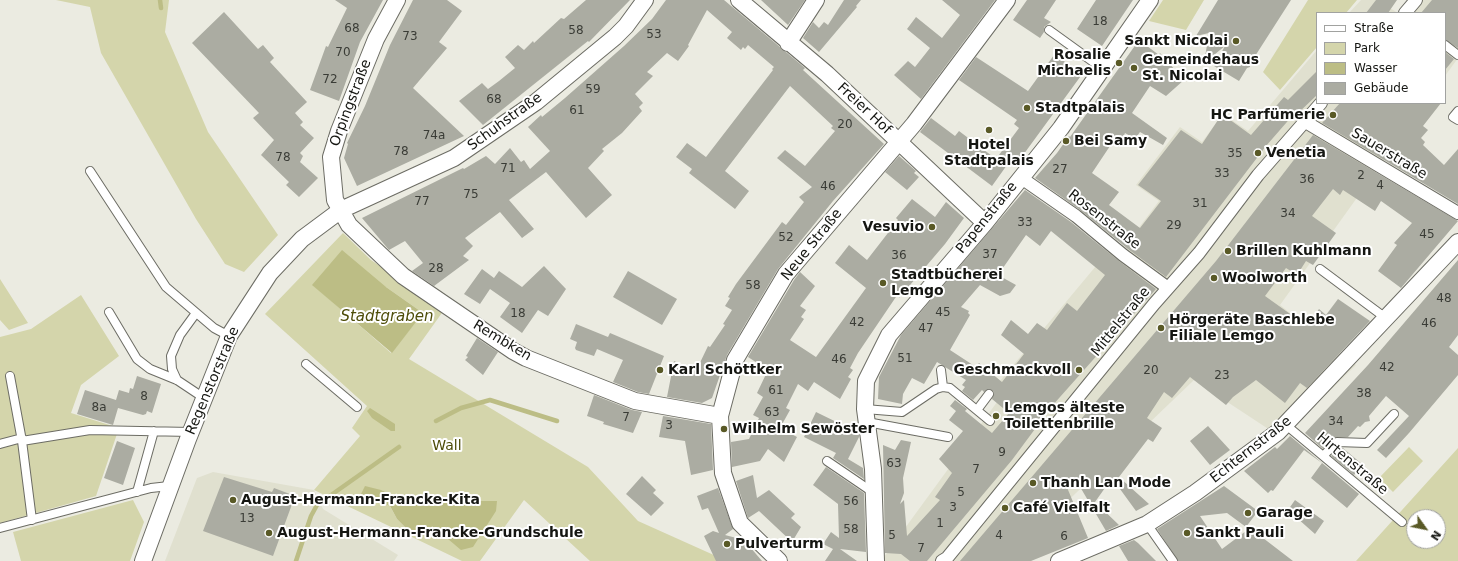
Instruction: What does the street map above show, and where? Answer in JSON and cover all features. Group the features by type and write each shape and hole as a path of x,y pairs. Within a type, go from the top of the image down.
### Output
{"street":[{"name":"Orpingstraße","path":"341,210 334,200 331,157 339,131 376,39 397,0"},
{"name":"Schuhstraße","path":"341,210 454,158 474,145 536,102 615,37 626,26 646,0"},
{"name":"Freier Hof","path":"739,0 788,43 827,74 985,223"},
{"path":"788,43 816,0"},
{"name":"Neue Straße","path":"778,561 740,523 723,473 720,416 735,360 786,274 899,142 930,103 1006,0"},
{"name":"Papenstraße","path":"876,559 873,469 866,416 866,381 889,335 985,223 1020,177 1061,128 1150,0"},
{"path":"1406,12 1416,0"},
{"name":"Mittelstraße","path":"945,560 1168,288 1199,253 1258,175 1320,104"},
{"name":"Sauerstraße","path":"1304,121 1458,213"},
{"name":"Rosenstraße","path":"1020,177 1076,216 1123,255 1168,288"},
{"name":"Regenstorstraße","path":"143,561 204,398 230,336 270,274 302,239 341,210"},
{"name":"Rembken","path":"341,210 350,226 403,276 513,350 635,401 720,416"},
{"name":"Echternstraße","path":"1059,561 1147,524 1195,493 1286,425 1458,242"}],"lane":[{"path":"1049,30 1103,69"},
{"path":"1446,46 1458,55"},
{"path":"1458,111 1453,117 1458,120"},
{"path":"90,171 166,287 216,330 230,336"},
{"path":"1320,269 1387,319"},
{"path":"109,312 137,359 150,369 177,380 204,398"},
{"path":"177,380 172,369 171,356 180,336 196,313"},
{"path":"306,364 357,407"},
{"path":"941,370 943,387"},
{"path":"10,376 22,439 32,520"},
{"path":"866,416 902,412 936,388 943,387 950,388 990,421"},
{"path":"976,410 989,394"},
{"path":"1323,456 1337,442 1367,443 1394,414"},
{"path":"866,416 948,437"},
{"name":"Hirtenstraße","path":"1286,425 1402,522"},
{"path":"0,444 22,439 90,430 191,432"},
{"path":"137,492 154,431"},
{"path":"827,461 874,494"},
{"path":"0,528 137,492 170,486"},
{"path":"1147,524 1173,561"}],"shaded area":[{"path":"1361,0 1377,0 1396,12 1350,12"},
{"path":"1421,0 1458,0 1458,58 1446,75 1446,12 1411,12"},
{"path":"1316,51 1316,104 1424,104 1280,305 1356,365 1282,438 1194,380 1005,561 881,561 1008,387 1000,381 1111,248 1119,254 1159,201 1136,185 1180,127 1202,142 1223,114 1248,131"},
{"name":"August-Hermann-Francke-Grundschule","path":"213,472 314,490 323,509 398,555 394,561 165,561 197,478"}],"green space":[{"path":"56,0 169,0 165,32 208,132 278,235 244,272 225,264 196,219 101,53 90,7"},
{"path":"1163,0 1204,0 1186,30 1149,21"},
{"path":"1308,0 1357,0 1347,12 1316,12 1316,48 1280,90 1263,72"},
{"name":"Wall","path":"343,233 371,260 444,310 409,359 588,467 638,521 716,556 717,561 590,561 524,500 480,561 462,561 314,490 360,436 352,428 367,406 265,314","holes":["313,285 386,287 423,313 391,353","381,490 408,501 496,501 448,539 409,531 397,519"]},
{"path":"0,279 28,323 9,330 0,320"},
{"path":"81,295 119,356 81,385 71,413 119,428 96,496 0,523 0,337 31,329"},
{"path":"1409,447 1423,461 1393,492 1379,478"},
{"path":"1458,448 1458,561 1356,561"},
{"path":"133,500 144,522 130,561 21,561 13,532"}],"water":[{"name":"Stadtgraben","path":"342,250 386,287 423,313 392,353 312,285"},
{"path":"370,408 395,424 395,431 391,431 372,418 367,411"},
{"path":"365,486 381,490 408,501 497,501 496,511 473,547 461,550 448,539 409,531 397,519 390,506 361,494"}],"building":[{"path":"335,0 383,0 360,42 339,101 310,90 326,46 328,47 347,8"},
{"path":"413,0 447,0 462,11 439,42 447,48 413,88 464,136 357,186 344,158 347,143 365,106 390,45"},
{"path":"586,0 630,0 589,42 588,41 483,125 459,101 482,83 488,89 499,81 515,68 505,57 518,45 524,50 533,41 534,43 561,18 564,19"},
{"path":"666,0 724,0 805,68 803,70 884,144 833,201 778,269 727,355 712,398 702,403 667,397 674,361 696,371 708,346 710,347 725,325 723,324 732,310 725,306 730,298 728,297 736,284 782,222 786,225 804,202 799,197 812,187 777,158 785,150 805,166 835,131 831,128 833,126 790,86 725,171 749,191 735,209 689,173 692,169 676,157 687,143 706,157 774,67 748,45 745,49 743,47 741,50 727,38 732,32 707,10 688,45 689,46 678,61 667,53 647,72 653,76 635,94 643,103 639,107 642,111 622,133 602,149 604,151 588,168 612,195 586,218 546,172 509,200 534,229 522,238 500,212 465,238 473,246 463,256 469,260 434,286 412,271 423,263 405,241 389,250 362,218 463,168 464,169 486,156 495,164 510,148 521,162 524,160 530,169 550,151 528,127 541,115 542,117 565,98 624,46 652,19"},
{"path":"761,0 805,0 788,25"},
{"path":"844,0 861,0 856,6 857,7 819,52 803,38 813,22 819,28 824,22 828,25"},
{"path":"942,0 995,0 921,99 894,75 908,61 915,67 930,48 907,29 916,17 942,38 960,15"},
{"path":"1027,0 1056,0 1044,18 1051,22 1044,27 1044,32 1040,38 1013,20"},
{"path":"1096,0 1133,0 1102,46 1077,29"},
{"name":"Sankt Nicolai","path":"1218,0 1291,0 1250,64 1250,67 1247,68 1239,81 1214,66 1225,46 1204,63 1209,33 1196,36"},
{"path":"1376,0 1397,0 1389,12 1367,12"},
{"path":"1432,0 1458,0 1458,48 1446,41 1446,12 1422,12"},
{"path":"224,12 258,49 263,45 274,58 270,62 307,102 295,113 303,122 300,125 314,138 300,153 303,156 300,162 318,178 299,197 286,185 289,182 261,155 274,140 253,118 259,113 192,43"},
{"path":"1139,40 1159,55 1160,53 1184,80 1166,96 1150,86 1132,113 1167,138 1163,145 1140,132 1135,139 1125,133 1119,147 1112,143 1092,173 1119,192 1109,205 1140,228 1161,201 1138,185 1181,130 1202,144 1222,114 1251,135 1284,97 1288,100 1316,72 1316,96 1295,116 1293,115 1266,146 1166,277 1128,249 1080,210 1035,178 1057,153 1069,136 1070,137"},
{"path":"1446,53 1454,59 1446,69"},
{"path":"1054,55 1083,73 1018,162 1012,158 992,186 920,132 931,118 955,136 959,131 996,159 1019,128 1014,124 1017,120 959,80 976,57 1028,91"},
{"path":"1339,104 1440,104 1423,126 1428,130 1421,138 1425,142 1423,145 1444,165 1458,149 1458,204 1322,123"},
{"path":"1313,135 1458,221 1401,288 1378,271 1397,245 1394,243 1412,223 1381,201 1375,211 1343,190 1340,195 1333,189 1312,216 1336,233 1313,265 1306,261 1297,275 1286,268 1265,296 1307,326 1319,309 1326,315 1338,299 1370,321 1307,388 1300,383 1285,403 1256,380 1233,397 1226,405 1190,377 1172,398 1164,392 1147,418 1162,428 1153,442 1148,439 1119,477 1149,504 1136,511 1112,478 1095,502 1119,525 1106,531 1076,480 1066,485 1088,538 1031,561 960,561 1216,261"},
{"path":"899,156 916,171 914,173 919,177 907,190 885,172"},
{"path":"1025,190 1071,222 1156,289 1052,406 1012,460 927,561 910,561 901,554 885,553 883,445 895,450 901,440 911,442 903,478 904,493 900,504 904,500 907,536 940,500 935,497 952,473 939,459 963,431 949,420 956,411 950,406 955,400 967,409 965,411 992,433 1009,413 992,399 994,392 990,389 984,392 982,390 973,400 962,391 965,387 962,385 966,380 937,362 924,384 912,378 903,394 902,404 878,399 879,377 901,335","holes":["1051,231 1105,275 1077,311 1067,303 1047,330 1037,323 1028,334 1011,320 1001,335 1024,354 1002,382 979,363 976,367 950,350 970,315 968,313 969,311 961,307 980,285 1000,296 1010,293 1016,285 998,275 1026,235 1040,246"]},
{"path":"912,199 935,217 946,202 964,218 945,244 899,298 902,288 858,353 850,368 853,370 848,377 851,379 840,399 814,382 808,391 798,384 786,408 790,410 780,428 797,437 784,462 768,449 760,461 732,467 731,442 749,439 759,418 753,415 763,397 757,393 768,370 748,357 794,280 800,272 815,286 800,306 806,310 801,317 804,319 790,340 816,357 866,288 835,263 849,245 867,260 898,220 896,218"},
{"path":"1458,260 1458,335 1449,347 1458,355 1458,375 1386,458 1377,450 1409,416 1386,396 1369,416 1370,421 1365,422 1360,427 1358,426 1348,437 1335,437 1323,449 1305,433 1368,365"},
{"path":"544,266 566,289 548,316 538,310 522,333 500,317 510,303 490,289 480,304 464,294 482,269 494,278 499,271 522,287"},
{"path":"628,271 677,299 662,325 613,297"},
{"path":"576,324 608,337 610,333 664,356 649,394 638,392 613,382 623,360 597,349 594,356 576,350 575,348 577,342 570,339"},
{"path":"477,338 498,352 483,375 465,360"},
{"path":"137,376 161,384 152,413 147,411 146,414 143,415 118,408 113,425 77,414 85,390 116,400 119,390 129,393 130,388 133,389"},
{"path":"594,395 632,410 642,412 633,433 603,424 604,422 587,416"},
{"path":"816,412 859,433 859,437 848,459 863,468 864,479 833,458 836,453 804,437"},
{"path":"663,416 711,424 713,470 691,475 685,441 659,437"},
{"path":"1208,426 1230,450 1210,465 1190,441"},
{"path":"1290,436 1359,494 1347,508 1311,478 1322,463 1304,450 1273,491 1271,490 1268,493 1244,471 1275,447 1277,449"},
{"path":"117,441 135,448 123,485 104,478"},
{"path":"1339,448 1343,448 1363,465 1354,475 1331,456"},
{"path":"826,467 864,493 866,552 840,549 857,561 825,561 833,549 823,544 831,532 839,538 838,504 813,485"},
{"path":"753,475 757,498 769,490 795,514 791,518 801,527 792,542 759,511 748,518 736,481"},
{"path":"642,476 656,490 653,493 664,503 651,516 626,494"},
{"path":"224,477 272,492 274,488 295,496 273,556 203,531"},
{"path":"1224,486 1258,511 1246,527 1227,513 1200,516 1222,549 1250,528 1293,561 1178,561 1157,529"},
{"path":"718,488 733,529 725,535 744,540 762,561 716,561 704,536 713,531 719,533 708,508 702,510 697,496"},
{"path":"1295,500 1324,521 1315,534 1288,510"},
{"path":"1134,540 1156,561 1128,561 1119,546"}],"waterway":[{"path":"160,0 161,8"},
{"path":"436,421 461,408 490,400 557,421"},
{"path":"296,561 311,516 317,505 399,447"}],"place":[{"name":"Sankt Nicolai","path":"1236,41"},
{"name":"Rosalie Michaelis","path":"1119,63"},
{"name":"Gemeindehaus St. Nicolai","path":"1134,68"},
{"name":"Stadtpalais","path":"1027,108"},
{"name":"HC Parfümerie","path":"1333,115"},
{"name":"Hotel Stadtpalais","path":"989,130"},
{"name":"Bei Samy","path":"1066,141"},
{"name":"Venetia","path":"1258,153"},
{"name":"Vesuvio","path":"932,227"},
{"name":"Brillen Kuhlmann","path":"1228,251"},
{"name":"Woolworth","path":"1214,278"},
{"name":"Stadtbücherei Lemgo","path":"883,283"},
{"name":"Hörgeräte Baschlebe Filiale Lemgo","path":"1161,328"},
{"name":"Karl Schöttker","path":"660,370"},
{"name":"Geschmackvoll","path":"1079,370"},
{"name":"Lemgos älteste Toilettenbrille","path":"996,416"},
{"name":"Wilhelm Sewöster","path":"724,429"},
{"name":"Thanh Lan Mode","path":"1033,483"},
{"name":"August-Hermann-Francke-Kita","path":"233,500"},
{"name":"Café Vielfalt","path":"1005,508"},
{"name":"Garage","path":"1248,513"},
{"name":"August-Hermann-Francke-Grundschule","path":"269,533"},
{"name":"Sankt Pauli","path":"1187,533"},
{"name":"Pulverturm","path":"727,544"}]}
